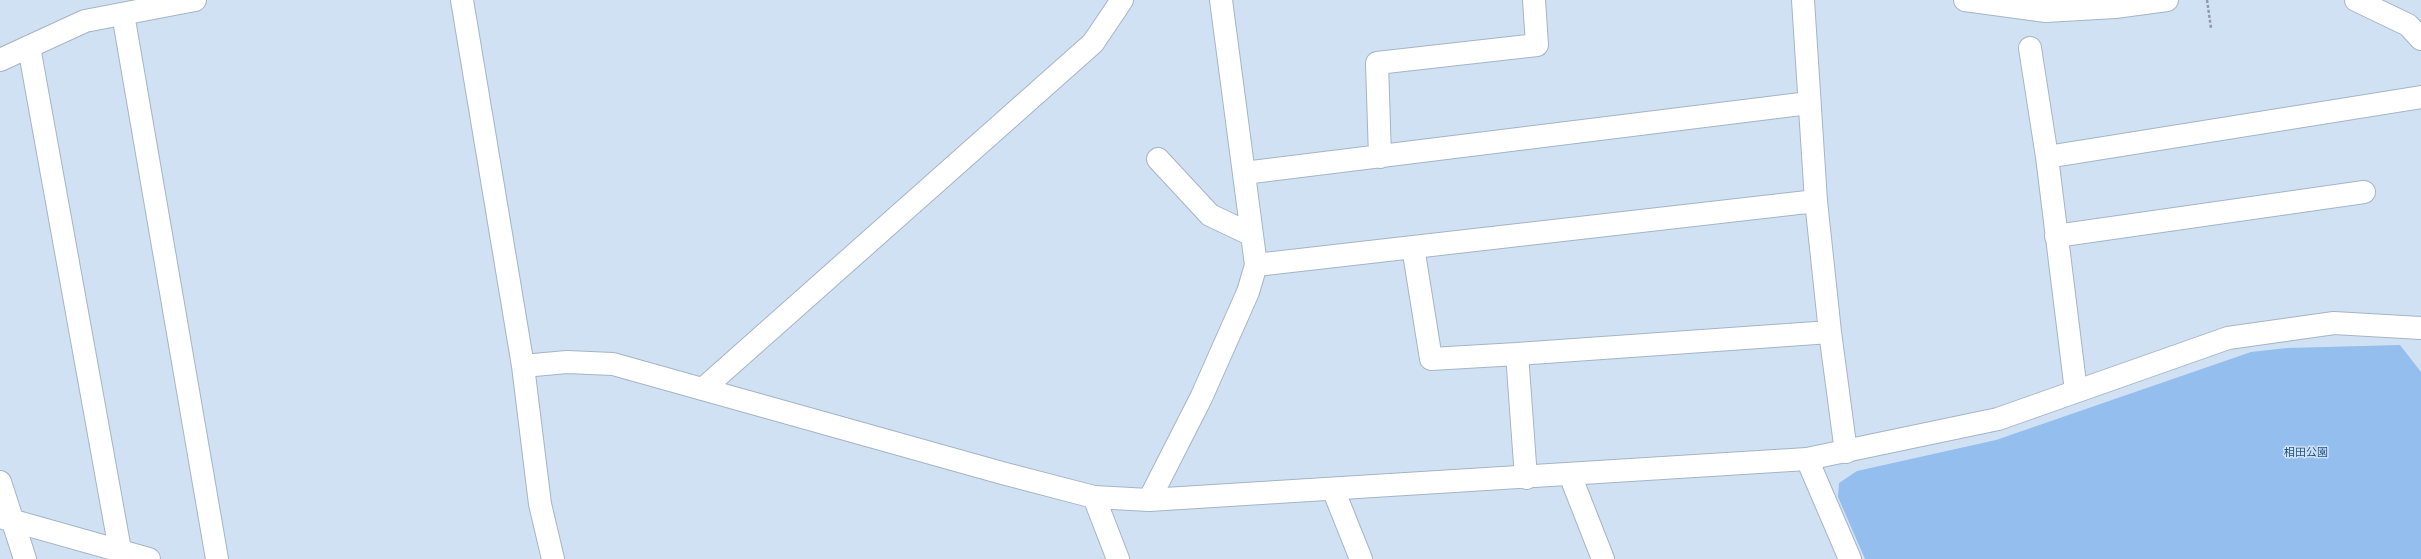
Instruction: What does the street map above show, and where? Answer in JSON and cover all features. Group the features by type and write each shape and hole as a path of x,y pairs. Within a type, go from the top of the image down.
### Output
{"street":[{"path":"0,60 85,22 195,0"},
{"path":"462,0 522,366 540,504 553,559"},
{"path":"702,390 1093,43 1122,0"},
{"path":"1149,500 1201,398 1248,292 1256,265 1221,0"},
{"path":"1380,157 1377,63 1537,45 1534,0"},
{"path":"1803,0 1816,201 1830,332 1846,452"},
{"path":"1965,0 2046,11 2115,7 2167,0"},
{"path":"2356,0 2408,25 2421,39"},
{"path":"124,14 217,559"},
{"path":"29,47 120,550"},
{"path":"2030,48 2047,157 2076,391"},
{"path":"2047,157 2421,97"},
{"path":"1244,173 1810,103"},
{"path":"1158,159 1210,215 1252,235"},
{"path":"2056,236 2364,192"},
{"path":"1256,265 1816,201"},
{"path":"1413,247 1431,358 1516,354 1830,332"},
{"path":"522,366 567,362 613,364 702,390 1094,497 1149,500 1526,478 1807,459 1998,419 2228,338 2334,323 2421,328"},
{"path":"1516,354 1526,478"},
{"path":"1807,459 1850,559"},
{"path":"1570,475 1603,559"},
{"path":"0,482 5,518 25,559"},
{"path":"1333,489 1360,559"},
{"path":"1094,497 1118,559"},
{"path":"5,518 149,559"}],"path":[{"path":"2207,0 2211,28"}],"green space":[{"name":"相田公園","path":"2400,345 2421,372 2421,559 1865,559 1838,497 1839,483 1857,471 1996,440 2251,352 2287,348"}]}
